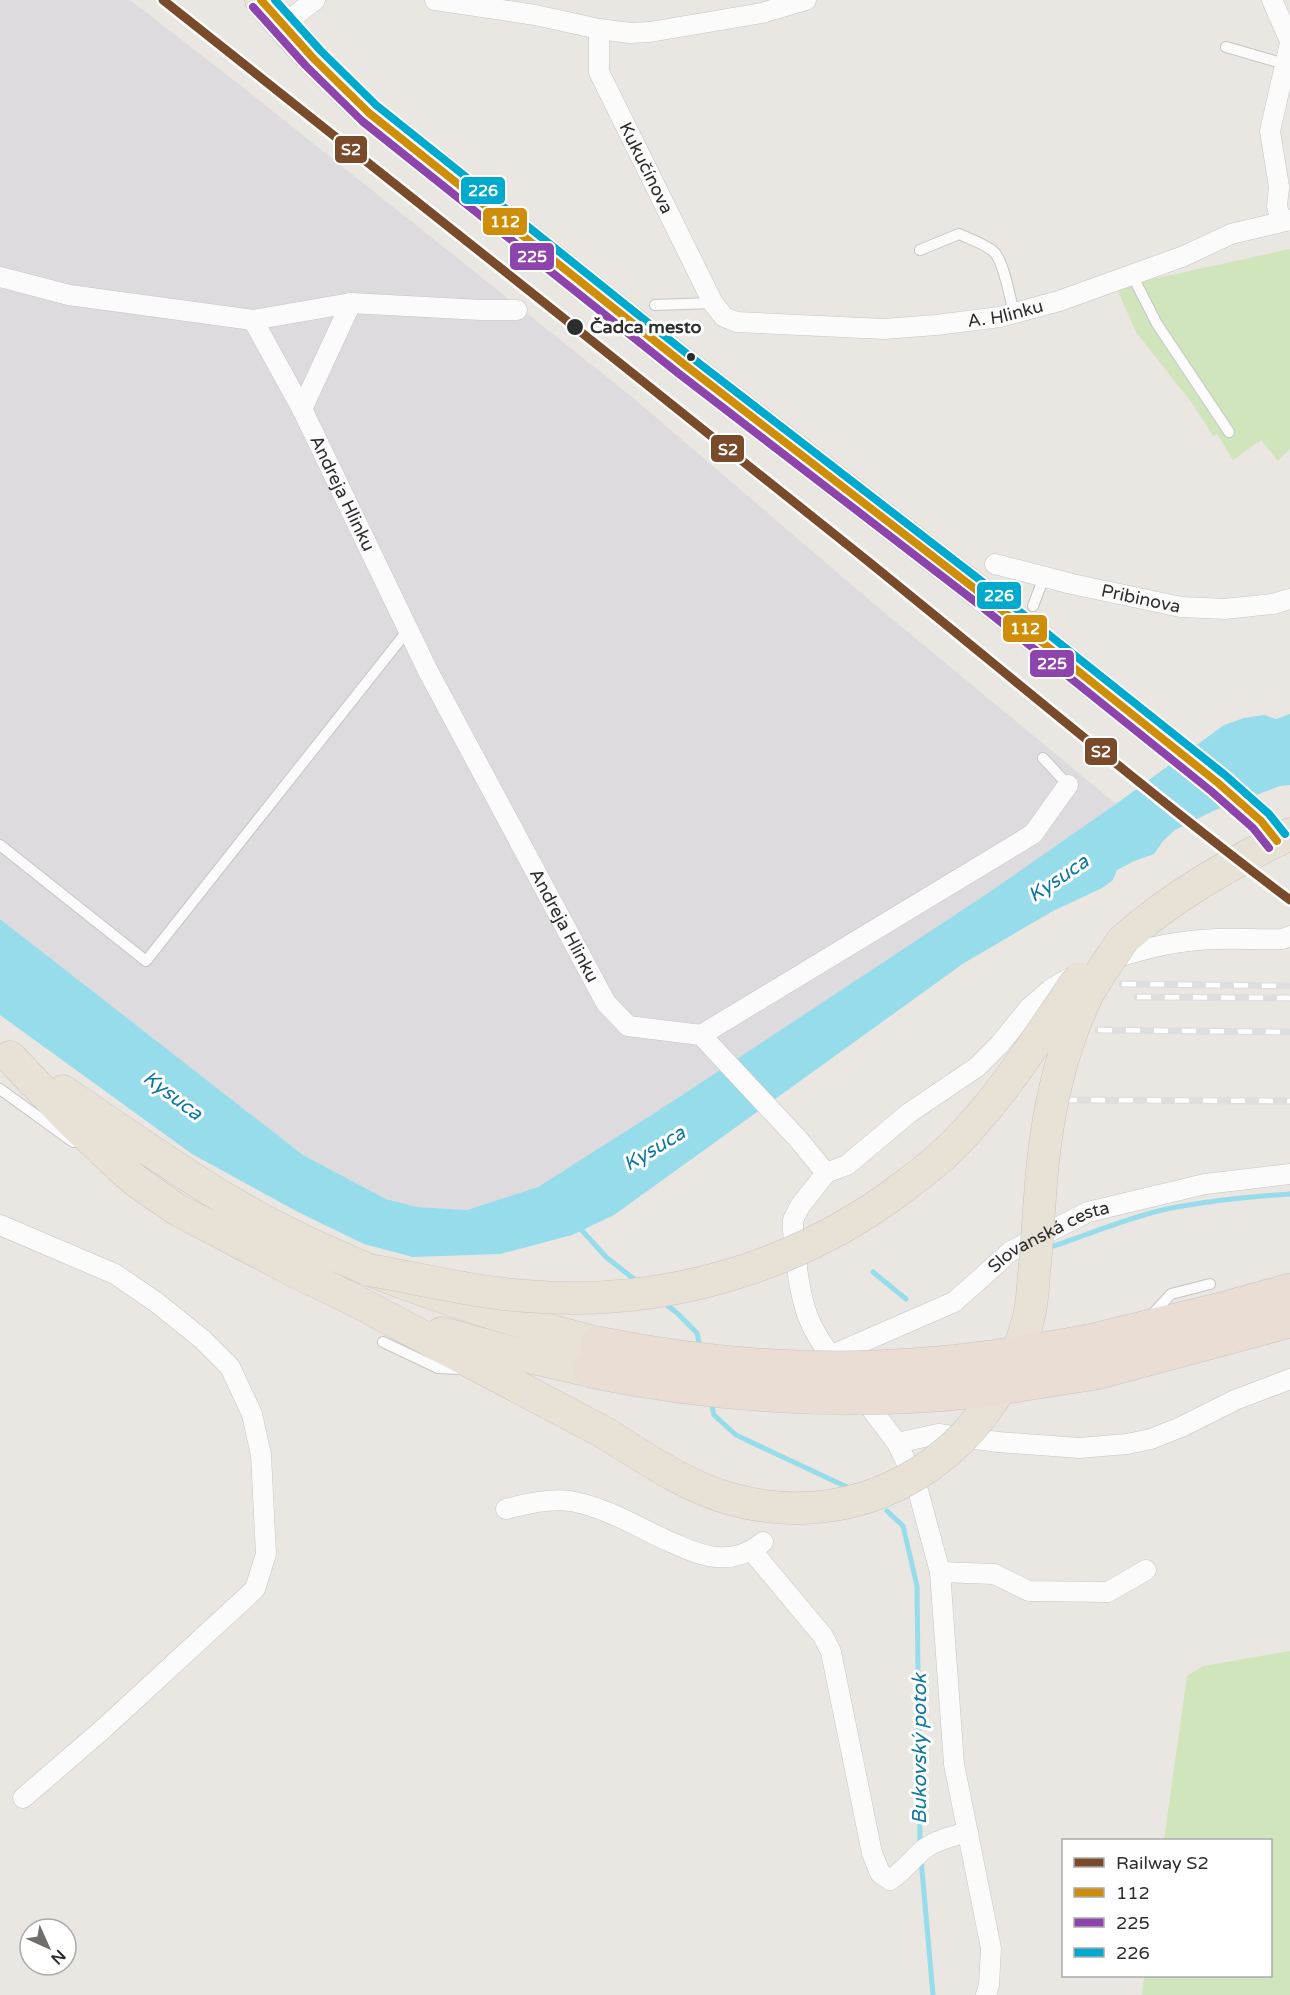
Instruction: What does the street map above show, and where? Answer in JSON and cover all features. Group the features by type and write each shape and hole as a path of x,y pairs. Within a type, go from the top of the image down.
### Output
{"highway":[{"path":"594,1357 646,1353 775,1366 844,1368 925,1365 1002,1356 1089,1341 1290,1290"},
{"path":"594,1357 638,1381 705,1390 846,1398 920,1396 1006,1388 1095,1373 1290,1322"}],"main road":[{"path":"261,0 281,26 321,68 369,113 676,358 983,595 1223,787 1261,821 1284,837 1232,864 1169,902 1144,921 1075,984 1021,1064 964,1134 932,1165 893,1196 848,1225 804,1247 760,1266 714,1280 667,1291 618,1297 525,1296 369,1270"},
{"path":"5,1053 80,1139 176,1209 603,1432 694,1486 751,1504 810,1508 874,1494 913,1476 952,1450 985,1414 1010,1371 1029,1319 1043,1161 1058,1071 1086,998 1122,941"},
{"path":"5,1053 139,1145 235,1205 304,1241 369,1270 455,1303 515,1321 594,1357"},
{"path":"352,1299 448,1335 594,1357"}],"street":[{"path":"435,0 535,8 599,29 630,33 650,32 760,7 806,0"},
{"path":"1272,0 1290,42 1270,131 1279,187 1277,206 1279,214 1288,220"},
{"path":"281,26 318,1"},
{"name":"Kukučínova","path":"599,29 599,72 713,303"},
{"name":"A. Hlinku","path":"713,303 724,317 737,322 884,329 936,325 1014,313 1059,301 1184,256 1231,234 1288,220"},
{"path":"0,277 69,295 254,320 351,303 517,310"},
{"path":"303,409 351,303"},
{"name":"Andreja Hlinku","path":"254,320 303,409 428,672 606,1003 628,1026 707,1041"},
{"name":"Pribinova","path":"995,564 1128,597 1181,607 1225,609 1272,604 1290,599"},
{"path":"826,1173 798,1139 707,1041 1033,834 1068,785"},
{"path":"986,1995 989,1985 991,1948 954,1764 940,1572 916,1483 897,1443 830,1356 808,1318 794,1246 793,1220 810,1191 826,1173 847,1165 909,1113 977,1067 999,1045 1029,1008 1065,979 1092,967 1156,946 1214,939 1275,939 1290,936"},
{"name":"Slovanská cesta","path":"830,1356 954,1302 1011,1251 1088,1212 1205,1184 1290,1174"},
{"path":"0,1225 115,1274 156,1302 202,1339 230,1367 252,1414 261,1455 266,1554 255,1589 102,1730 23,1798"},
{"path":"897,1443 938,1434 1079,1449 1127,1444 1151,1440 1235,1400 1290,1379"},
{"path":"506,1509 540,1502 568,1501 614,1514 704,1555 726,1558 740,1556 758,1546 823,1636 831,1652 872,1853 880,1873 890,1880 901,1873 926,1848 943,1838 968,1832"},
{"path":"940,1572 994,1574 1029,1591 1108,1592 1146,1570"}],"lane":[{"path":"1226,47 1285,64"},
{"path":"920,250 959,234 995,252 1014,313"},
{"path":"1132,274 1157,324 1229,432"},
{"path":"655,305 713,303"},
{"path":"1033,606 1044,577"},
{"path":"0,845 146,961 408,630"},
{"path":"1043,758 1068,785"},
{"path":"0,1089 80,1139"},
{"path":"1137,1330 1171,1294 1210,1284"},
{"path":"383,1342 438,1368 482,1370"}],"shaded area":[{"path":"0,0 130,0 632,397 880,609 1116,804 988,893 667,1105 538,1187 467,1210 417,1207 386,1199 303,1155 0,919"}],"green space":[{"path":"1290,249 1290,449 1278,461 1261,440 1233,460 1217,434 1213,436 1194,406 1136,332 1116,287"},
{"path":"1290,1651 1290,1995 1142,1995 1144,1977 1272,1977 1272,1839 1164,1839 1187,1676 1203,1666"}],"water":[{"name":"Kysuca","path":"1290,714 1290,785 1280,786 1213,811 1175,830 1154,854 1117,870 1113,880 1102,888 1053,911 964,963 614,1215 572,1235 500,1254 413,1257 364,1244 298,1212 192,1154 0,1015 0,919 303,1155 386,1199 417,1207 467,1210 538,1187 667,1105 988,893 1224,725 1244,718 1264,715 1276,719"}],"waterway":[{"path":"1054,1246 1158,1211 1224,1200 1290,1194"},
{"name":"Bukovský potok","path":"578,1226 606,1257 639,1283"},
{"path":"873,1272 906,1299"},
{"name":"Bukovský potok","path":"663,1302 697,1333 700,1349"},
{"name":"Bukovský potok","path":"711,1402 714,1415 736,1435 849,1488"},
{"name":"Bukovský potok","path":"887,1511 903,1526 917,1586 920,1847"},
{"name":"Bukovský potok","path":"921,1859 933,1995"}],"railway":[{"path":"1122,984 1290,986"},
{"path":"1137,997 1290,998"},
{"path":"1098,1030 1290,1032"},
{"path":"1063,1100 1290,1101"}],"rail line":[{"name":"S2","path":"163,0 763,477 1178,813 1290,900"}],"transit line":[{"name":"112","path":"261,0 313,58 369,113 685,365 983,595 1218,783 1261,821 1277,841"},
{"name":"226","path":"275,0 321,51 376,105 691,357 989,587 1225,775 1269,814 1285,834"},
{"name":"225","path":"253,7 306,66 362,121 678,373 977,603 1211,791 1253,828 1269,848"}],"place":[{"name":"Čadca mesto","path":"575,327"}]}
